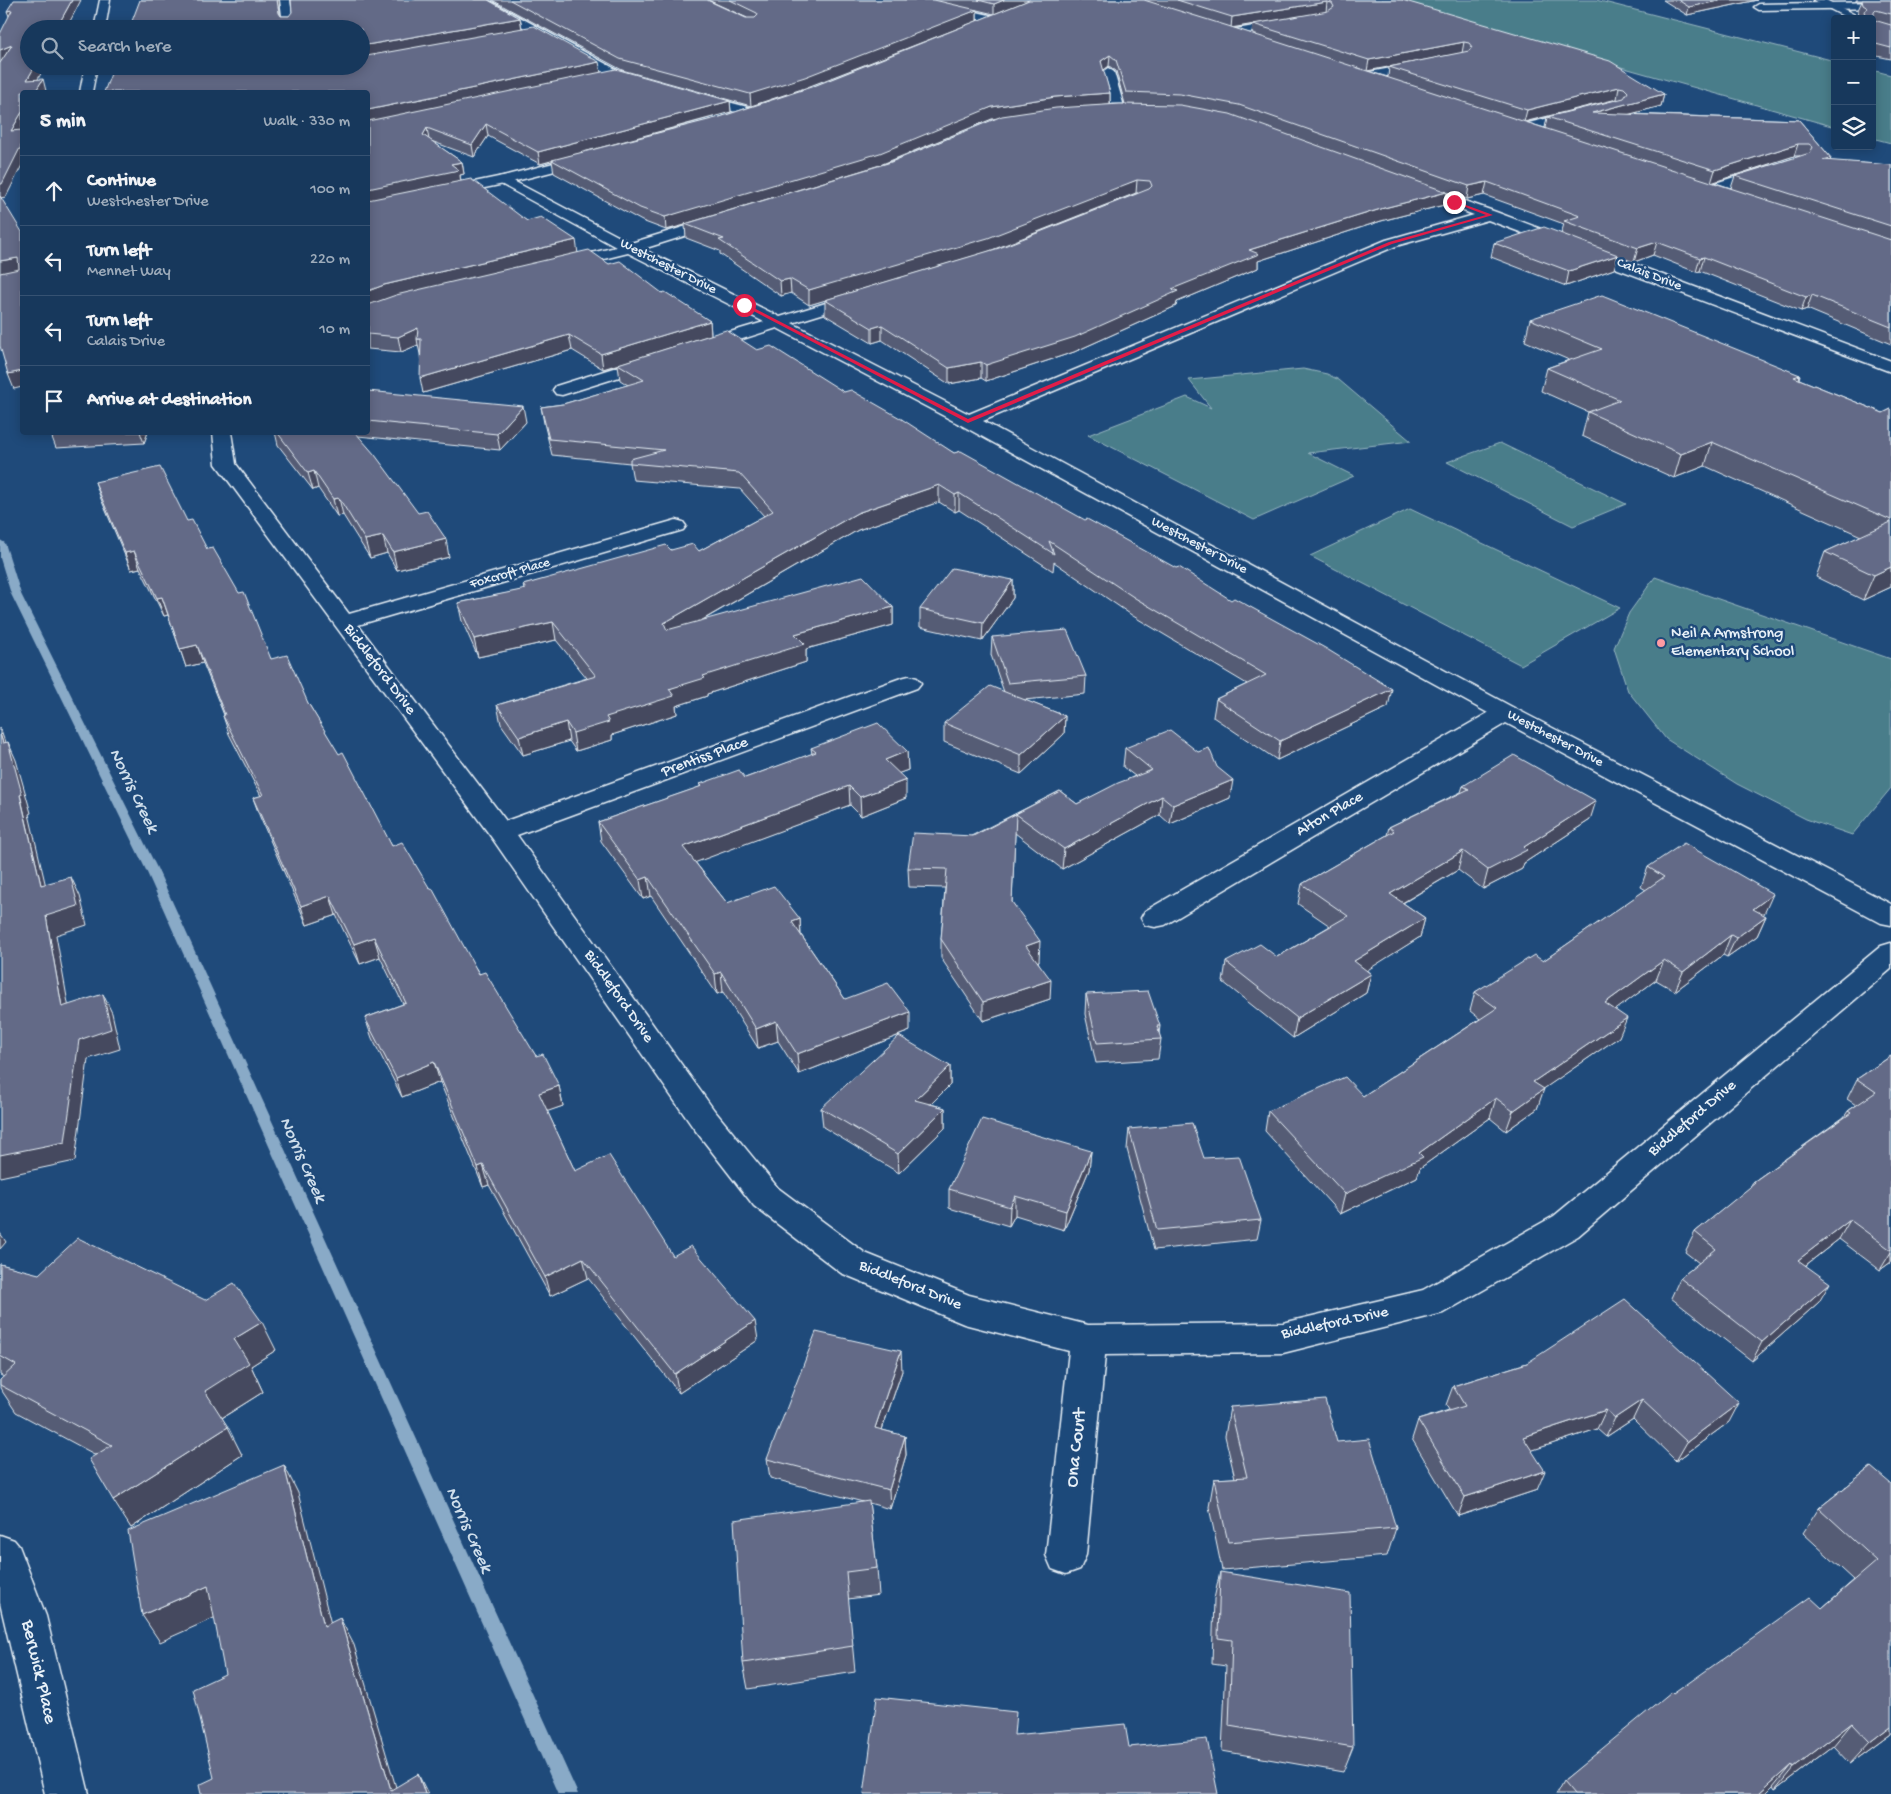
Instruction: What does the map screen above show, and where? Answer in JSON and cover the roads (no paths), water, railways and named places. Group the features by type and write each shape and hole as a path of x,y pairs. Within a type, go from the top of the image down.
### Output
{"street":[{"path":"101,20 105,0"},
{"path":"285,0 288,20"},
{"path":"480,0 617,75 655,87"},
{"path":"911,0 943,9 999,17 967,30"},
{"path":"1818,0 1849,15"},
{"path":"1759,7 1891,5"},
{"path":"1258,42 1226,32 1297,22"},
{"path":"520,34 539,31"},
{"path":"1393,86 1360,76 1432,63"},
{"path":"1101,111 1124,110 1108,72"},
{"path":"86,90 89,75"},
{"path":"598,79 617,75"},
{"path":"683,94 756,110 734,118"},
{"path":"1544,134 1521,127 1598,110"},
{"path":"370,208 504,180 600,155"},
{"path":"1730,195 1706,187 1782,166"},
{"name":"Westchester Drive","path":"504,180 630,248 968,421 1506,713 1891,916"},
{"name":"Calais Drive","path":"1398,182 1491,215 1891,367"},
{"path":"968,421 1390,243 1491,215"},
{"path":"545,268 630,248 734,216"},
{"path":"562,390 871,294"},
{"name":"Biddleford Drive","path":"222,435 226,464 501,832 703,1118 766,1197 853,1263 964,1309 1088,1340 1283,1338 1431,1303 1566,1226 1891,953"},
{"name":"Foxcroft Place","path":"344,622 676,526"},
{"name":"Prentiss Place","path":"501,832 909,683"},
{"name":"Alton Place","path":"1155,918 1506,713"},
{"name":"Ona Court","path":"1066,1555 1088,1340"},
{"name":"Berwick Place","path":"0,1554 5,1560 25,1616 67,1794"}],"waterway":[{"name":"Norris Creek","path":"0,543 16,594 151,868 568,1794"}],"place":[{"name":"Neil A Armstrong Elementary School","path":"1661,643"}]}
